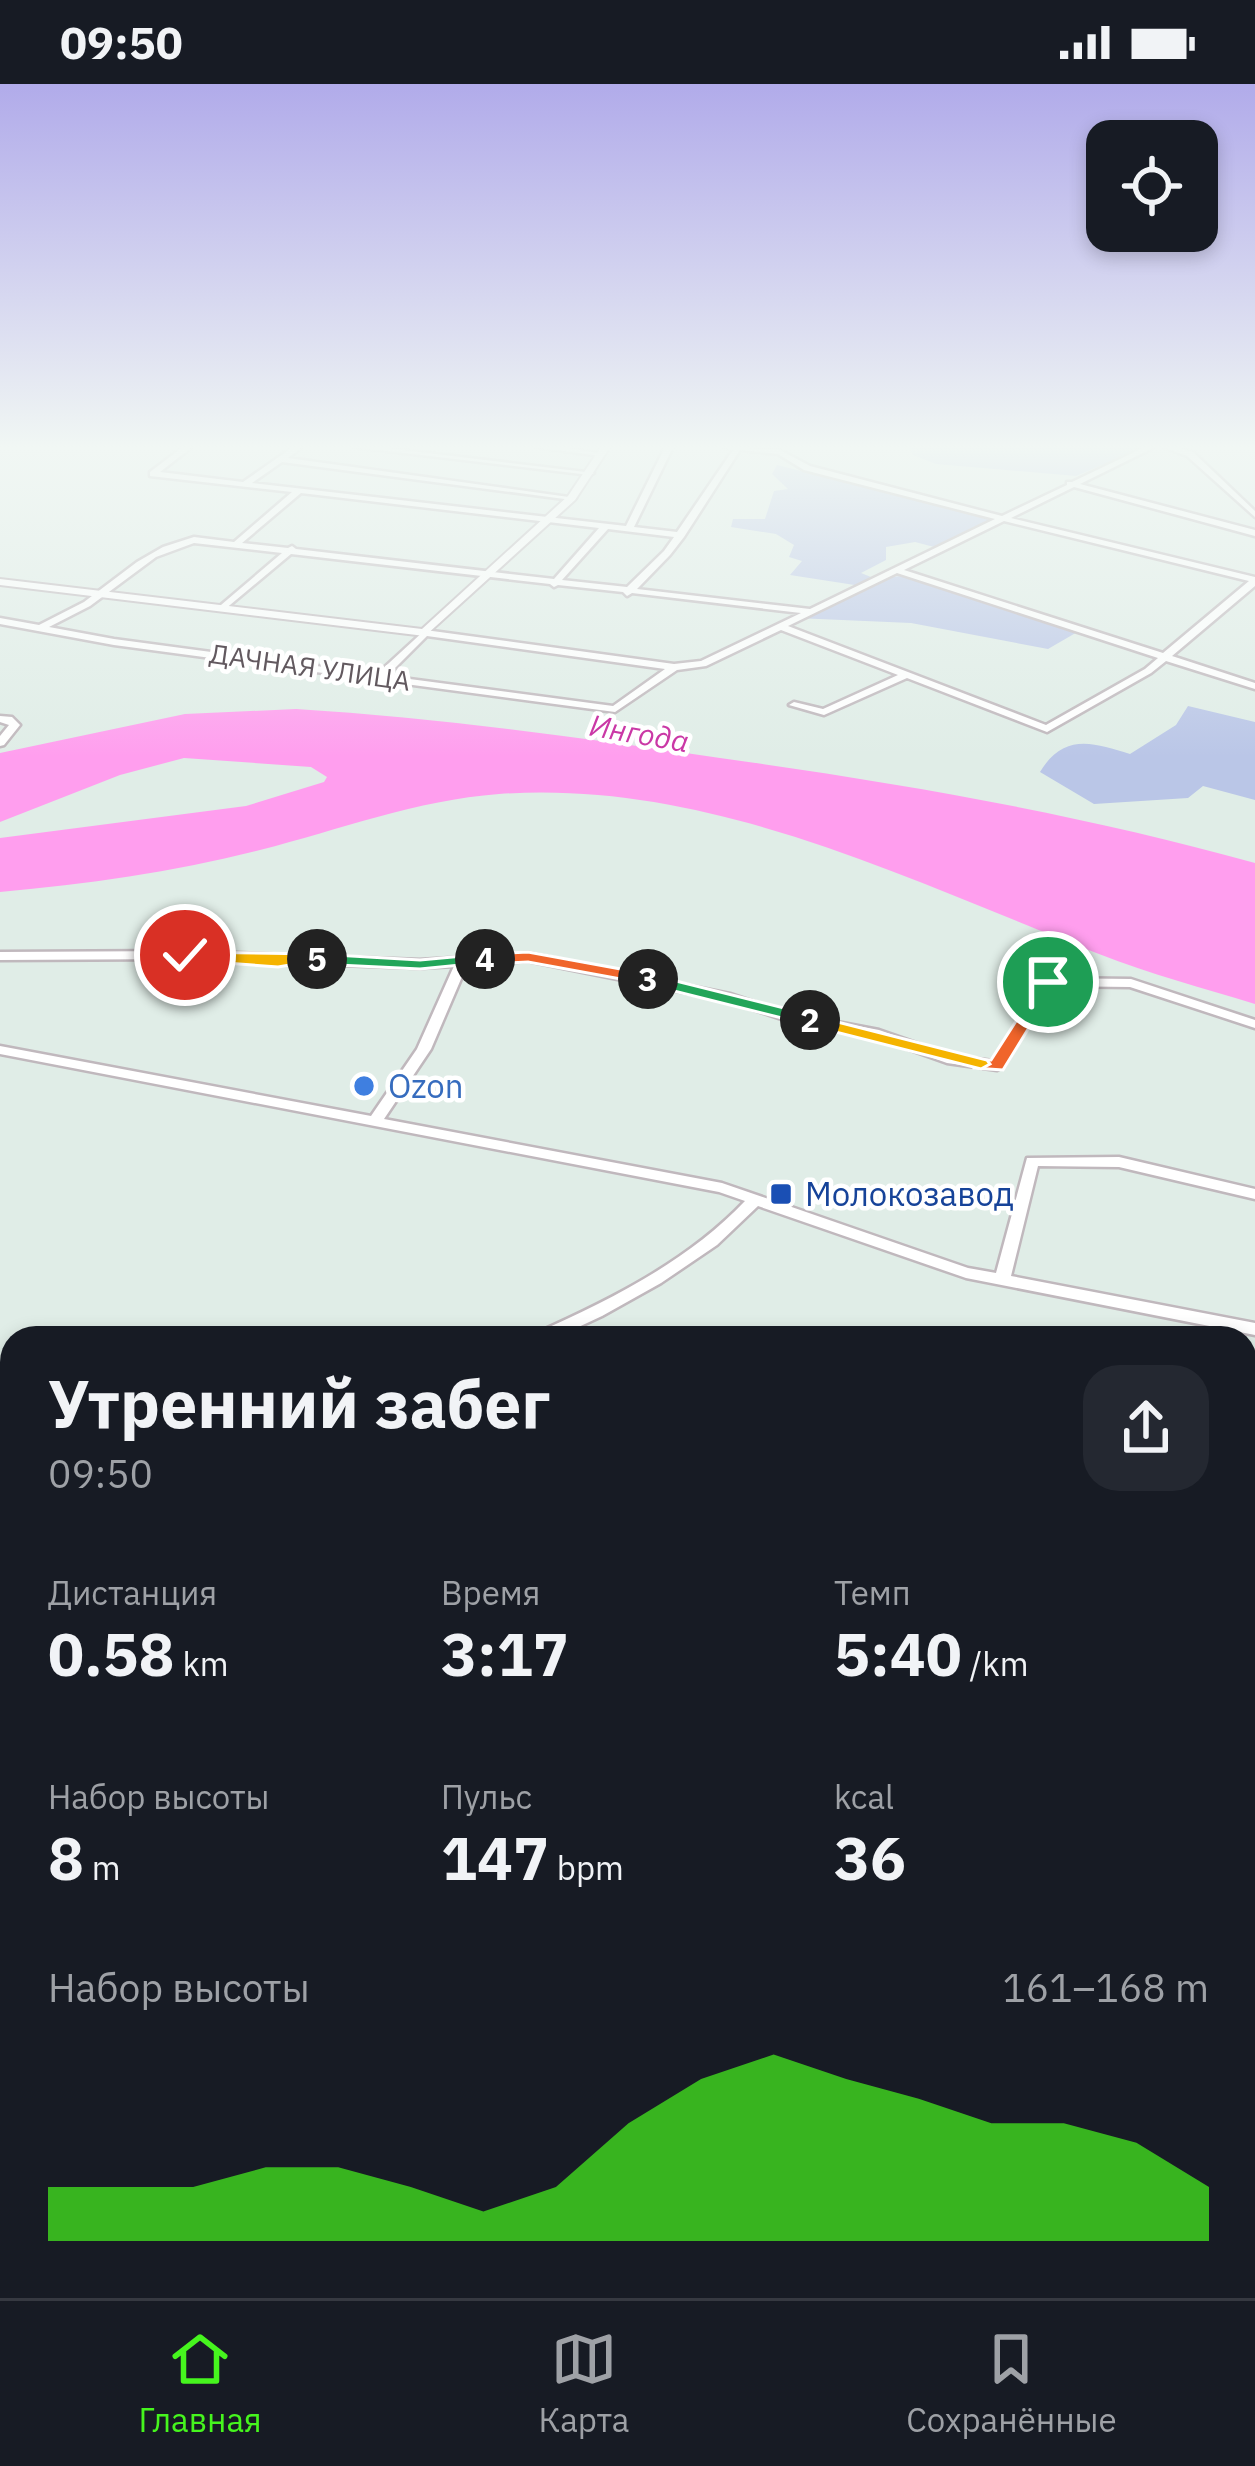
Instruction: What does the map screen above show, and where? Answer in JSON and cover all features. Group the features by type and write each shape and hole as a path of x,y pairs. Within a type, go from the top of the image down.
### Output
{"street":[{"path":"41,628 166,550"},
{"path":"224,607 292,550"},
{"path":"295,550 809,612"},
{"path":"381,676 514,550"},
{"path":"554,584 584,550"},
{"path":"627,593 667,550"},
{"path":"0,581 674,667 703,664 936,550"},
{"path":"1132,550 1255,580"},
{"path":"895,570 1255,686"},
{"path":"779,626 1047,729 1164,659 1255,580"},
{"name":"ДАЧНАЯ УЛИЦА","path":"0,621 114,642 551,703 621,707 674,667"},
{"path":"794,705 824,712 906,675"},
{"path":"0,719 8,718 15,725 0,743"},
{"path":"0,956 462,962 528,957 640,977 874,1033 952,1060 997,1066 1048,982 1131,983 1255,1024"},
{"path":"375,1121 424,1049 462,962"},
{"path":"0,1050 756,1198 898,1254 1002,1280 1240,1326"},
{"path":"1002,1280 1032,1161 1119,1162 1255,1194"},
{"path":"568,1326 599,1313 732,1225 756,1198"}],"shaded area":[{"path":"792,550 886,550 886,560 861,573 876,579 909,575 1079,631 1048,649 911,623 796,618 861,586 790,575 802,561 789,557"},
{"path":"1188,706 1255,722 1255,800 1203,786 1188,798 1094,804 1040,772 1059,751 1080,744 1130,754 1176,725"},
{"name":"Ингода","path":"296,709 509,729 855,778 1056,815 1255,863 1255,1004 1118,961 806,841 655,802 578,794 468,797 196,865 0,892 0,838 246,806 324,782 327,777 311,767 184,758 120,775 0,822 0,753 185,714"}],"place":[{"name":"Ozon","path":"364,1086"},
{"name":"Молокозавод","path":"781,1194"}],"route":[{"path":"185,955 420,964 528,957 640,977 782,1015 874,1033 952,1060 997,1066 1048,982"}]}
